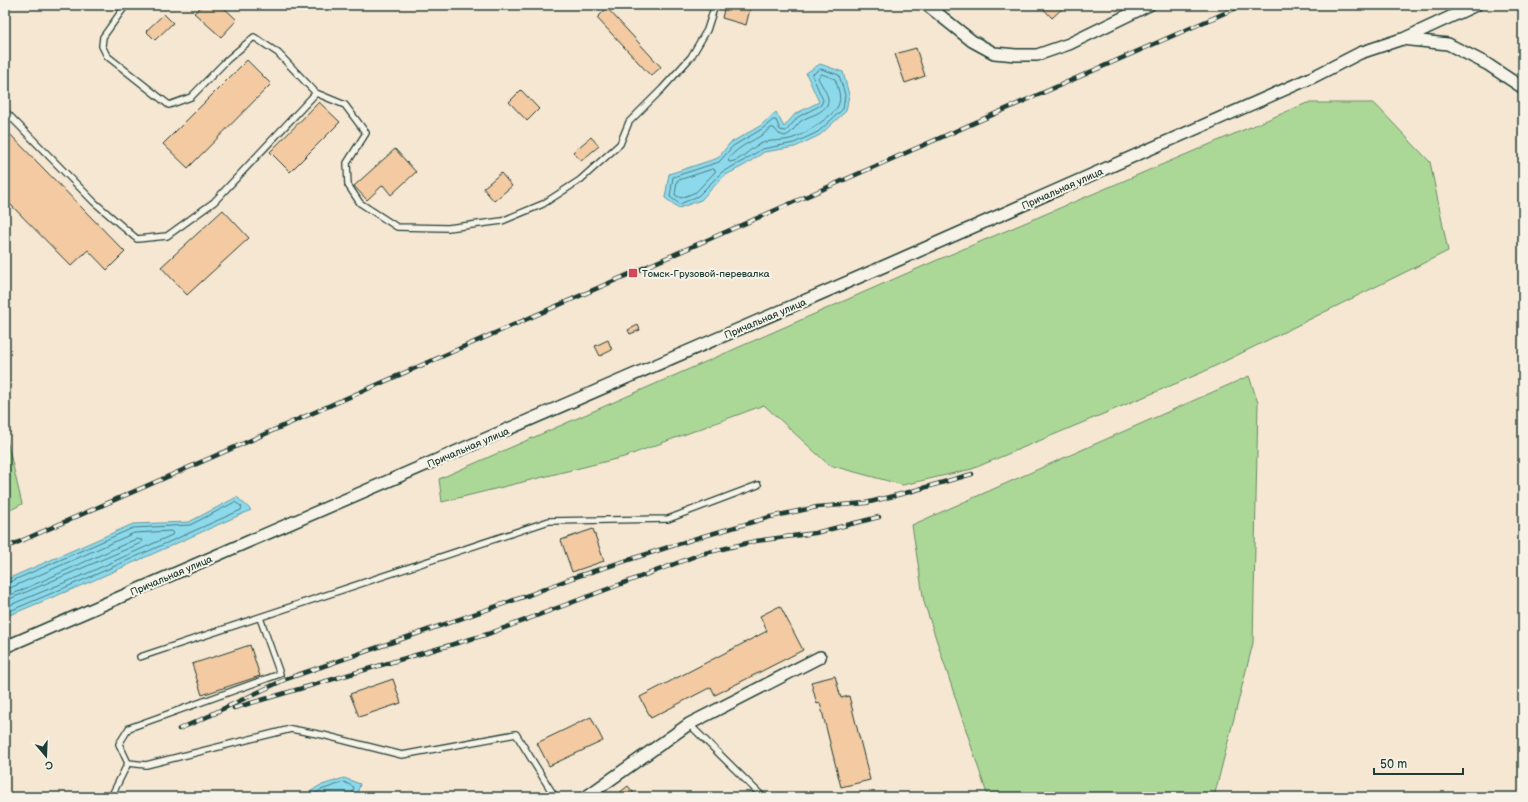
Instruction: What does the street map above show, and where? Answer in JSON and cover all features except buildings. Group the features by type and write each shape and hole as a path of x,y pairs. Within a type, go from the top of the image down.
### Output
{"street":[{"path":"927,5 972,41 994,53 1037,55 1069,44 1149,5"},
{"path":"1402,39 1476,5"},
{"name":"Причальная улица","path":"5,647 895,262 1312,77 1360,53 1402,39 1448,44 1487,64 1523,88"},
{"path":"586,797 689,724 820,657"}],"lane":[{"path":"126,5 103,37 102,46 108,56 169,105 191,97 227,60 254,37 278,53 316,93 345,105 366,133 347,163 348,185 360,203 397,227 448,228 502,221 543,204 580,180 620,144 629,122 662,89 691,56 707,30 715,5"},
{"path":"5,111 94,202 136,239 168,236 214,202 316,93"},
{"path":"140,657 549,521 668,519 758,485"},
{"path":"111,797 128,763 120,744 129,728 280,674 260,618"},
{"path":"689,724 762,797"},
{"path":"128,763 146,765 291,729 323,735 402,755 516,734 555,797"}],"green space":[{"path":"1307,103 1374,103 1430,162 1448,251 1201,373 972,469 903,485 829,465 764,405 624,457 442,502 439,479 935,261"},
{"path":"1249,376 1258,403 1253,643 1214,797 988,797 924,602 912,525"},
{"path":"5,432 22,504 5,513"}],"water":[{"path":"820,64 843,72 849,95 846,111 820,135 795,147 764,152 745,165 724,176 701,200 679,208 665,198 669,174 718,158 730,143 760,126 776,112 784,127 795,114 819,102 806,73"},
{"path":"237,497 251,510 92,581 5,617 5,580 133,524 189,522"},
{"path":"344,778 360,784 357,795 354,797 302,797 319,786"}],"railway":[{"path":"5,548 1243,5"},
{"path":"212,714 286,679 529,595 572,578 697,538 770,517 817,507 866,503 972,474"},
{"path":"234,708 488,634 701,554 756,541 815,533 879,517"},
{"path":"179,729 216,713"}],"place":[{"name":"Томск-Грузовой-перевалка","path":"633,273"}]}
